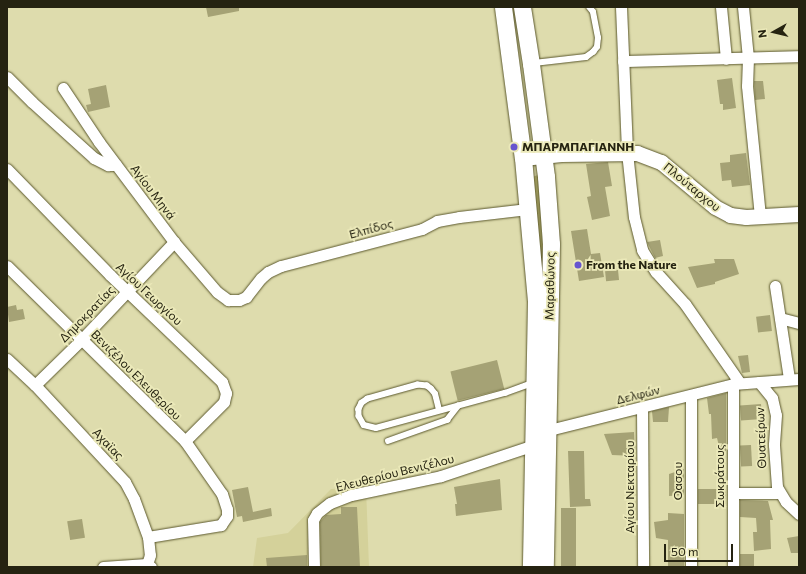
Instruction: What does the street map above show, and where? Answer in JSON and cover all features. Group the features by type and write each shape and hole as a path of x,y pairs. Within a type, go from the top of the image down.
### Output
{"main road":[{"name":"Μαραθώνος","path":"504,7 549,215 551,260 549,430 545,567"},
{"name":"Μαραθώνος","path":"522,7 531,64 536,159 528,209 536,302 536,381 531,567"}],"street":[{"path":"621,7 626,152 634,217 642,250 656,272 685,304 737,384"},
{"path":"721,7 726,59"},
{"path":"743,7 748,58 747,86 760,216"},
{"path":"623,61 799,56"},
{"path":"7,77 32,102 94,158 108,165 116,165"},
{"name":"Αγίου Μηνά","path":"63,88 116,165 174,242 220,295 232,300"},
{"name":"Πλούταρχου","path":"536,159 626,152 644,155 661,162 725,213 740,216 799,214"},
{"name":"Αγίου Γεωργίου","path":"7,168 51,216 127,291 217,376 225,387 226,396 222,406 184,441"},
{"name":"Ελπίδος","path":"232,300 246,297 261,278 268,272 281,266 422,229 437,221 460,216 528,209"},
{"name":"Δημοκρατίας","path":"35,385 82,339 174,242"},
{"name":"Βενιζέλου Ελευθερίου","path":"7,266 184,441 222,494 227,509 227,516 223,524 148,537"},
{"path":"776,286 780,318 794,379"},
{"path":"780,318 799,323"},
{"name":"Αχαϊας","path":"7,359 35,385 122,477 131,492 148,537 150,555 149,565"},
{"name":"Δελφών","path":"549,430 737,384 794,379"},
{"name":"Θυατείρων","path":"759,382 772,398 776,415 774,445 775,471 779,493"},
{"name":"Σωκράτους","path":"733,567 733,493 737,384"},
{"name":"Οασου","path":"690,395 691,567"},
{"name":"Αγίου Νεκταρίου","path":"642,407 643,567"},
{"name":"Ελευθερίου Βενιζέλου","path":"314,567 312,520 317,513 330,503 351,495 458,471 534,445"},
{"path":"733,493 779,493 799,514"},
{"path":"103,567 149,565"}],"lane":[{"path":"531,64 586,57 592,52 597,46 598,38 597,26 593,12 589,7"},
{"path":"439,410 435,394 431,389 427,386 418,384 368,399 362,403 359,409 359,416 364,425 376,428 504,393 536,381"},
{"path":"388,441 446,420 458,406"}],"shaded area":[{"path":"538,175 545,302 531,187 532,177"},
{"path":"366,487 369,567 253,567 257,538 288,533 331,489"}],"building":[{"path":"206,7 239,7 239,11 208,17"},
{"path":"732,78 736,108 723,110 723,104 720,104 717,80"},
{"path":"754,81 763,81 765,99 755,100"},
{"path":"106,85 110,107 88,112 86,105 91,104 88,89"},
{"path":"746,153 750,185 732,187 731,180 722,181 720,163 730,162 730,155"},
{"path":"608,162 612,186 605,187 610,216 592,220 587,197 591,196 586,164"},
{"path":"587,229 591,254 600,253 604,277 579,281 571,231"},
{"path":"660,240 663,256 655,258 647,242"},
{"path":"714,259 734,259 739,274 715,282 715,284 697,288 688,267 715,263"},
{"path":"618,270 619,280 606,281 605,271"},
{"path":"16,305 17,310 23,309 25,319 9,322 7,307"},
{"path":"770,315 772,331 758,333 756,317"},
{"path":"748,355 750,372 742,373 738,356"},
{"path":"497,360 504,389 458,401 450,372"},
{"path":"726,393 726,451 720,450 717,438 712,439 711,414 709,414 707,398"},
{"path":"761,404 762,419 741,420 740,405"},
{"path":"669,407 668,422 653,422 652,411"},
{"path":"634,432 635,456 612,455 604,434"},
{"path":"751,445 752,466 741,467 740,446"},
{"path":"568,451 584,451 585,499 590,499 591,506 570,507"},
{"path":"684,469 684,495 669,496 669,474"},
{"path":"500,479 502,510 456,516 455,504 457,504 454,487"},
{"path":"248,487 253,512 271,508 272,516 243,522 242,516 237,517 232,490"},
{"path":"698,489 726,489 726,504 698,504"},
{"path":"740,500 768,501 773,520 770,520 771,549 754,551 753,532 757,532 756,518 740,517"},
{"path":"341,507 357,507 360,567 321,567 320,522 326,515 341,514"},
{"path":"561,508 576,508 576,567 561,567"},
{"path":"668,513 684,514 684,567 668,567 668,540 656,538 654,522 668,520"},
{"path":"82,519 85,538 70,540 67,521"},
{"path":"799,536 799,553 791,553 787,538"},
{"path":"740,554 754,554 754,567 740,567"},
{"path":"307,555 307,567 267,567 266,558"}],"place":[{"name":"ΜΠΑΡΜΠΑΓΙΑΝΝΗ","path":"514,147"},
{"name":"From the Nature","path":"578,265"}]}
